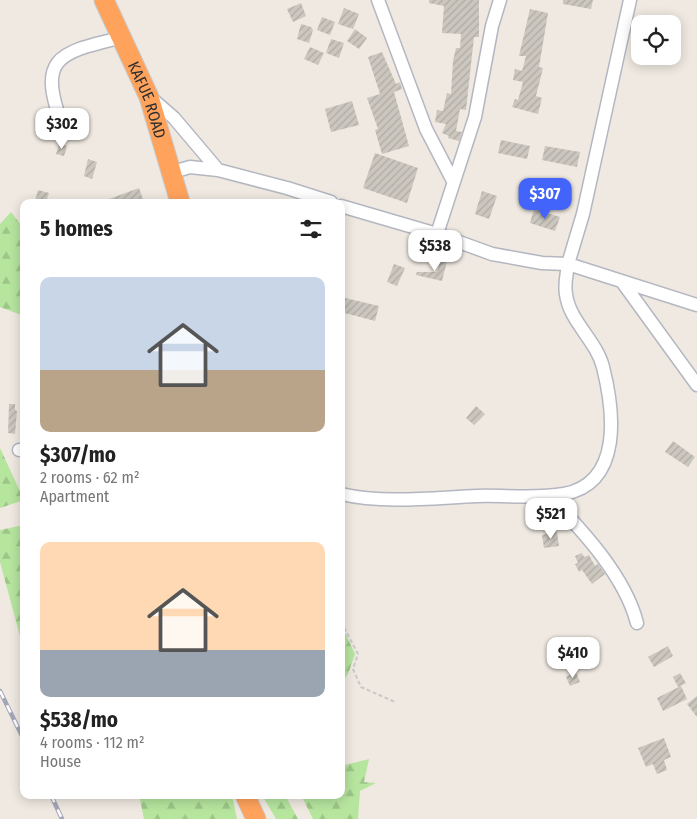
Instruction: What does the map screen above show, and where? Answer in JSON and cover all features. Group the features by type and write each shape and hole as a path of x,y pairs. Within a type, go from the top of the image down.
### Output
{"highway":[{"name":"KAFUE ROAD","path":"104,0 149,97 169,173 179,199"},
{"path":"247,799 256,819"}],"street":[{"path":"378,0 426,130 453,181"},
{"path":"437,234 453,181 476,118 492,26 500,0"},
{"path":"345,495 358,498 403,499 548,496 583,488 595,478 606,461 612,425 603,369 594,343 569,305 565,286 568,264 587,198 630,0"},
{"path":"64,130 55,106 52,84 54,67 58,60 64,54 80,47 120,38"},
{"path":"149,97 174,118 218,170"},
{"path":"169,173 190,167 218,170 322,199"},
{"path":"345,207 437,234 492,254 542,263 568,264 697,305"},
{"path":"623,283 697,385"},
{"path":"548,496 594,544 633,607 637,623"}],"path":[{"path":"345,630 358,654 353,670 361,686 395,702"}],"green space":[{"path":"11,212 20,224 20,314 0,307 0,224"},
{"path":"0,448 20,491 20,501 0,508"},
{"path":"20,526 20,636 0,562 0,530"},
{"path":"345,633 355,654 345,678"},
{"path":"369,759 364,782 376,783 360,791 358,819 313,819 303,799 345,799 345,765"},
{"path":"140,799 233,799 237,819 144,819"},
{"path":"264,799 287,799 298,819 276,819"}],"building":[{"path":"429,0 479,0 479,37 474,37 466,110 460,109 456,131 462,132 459,141 448,138 449,136 442,133 446,124 435,122 437,110 443,111 447,93 451,94 453,61 456,48 460,48 461,34 442,33 444,6 429,3"},
{"path":"563,0 593,0 591,9 563,4"},
{"path":"301,3 306,16 293,22 287,9"},
{"path":"344,8 359,14 353,29 338,24"},
{"path":"530,9 548,13 539,67 543,68 536,96 542,98 538,114 512,107 515,99 518,100 523,82 513,80 515,69 522,71 526,56 519,56"},
{"path":"322,17 335,22 330,35 317,30"},
{"path":"301,24 311,27 313,30 309,43 297,39"},
{"path":"355,29 367,38 359,49 347,41"},
{"path":"331,39 344,43 339,58 326,53"},
{"path":"310,47 324,53 318,65 304,59"},
{"path":"382,52 396,84 400,82 402,89 394,92 409,146 382,154 375,130 378,129 367,98 380,94 368,57"},
{"path":"352,101 359,125 331,132 325,109"},
{"path":"501,140 530,146 527,159 498,153"},
{"path":"59,144 67,146 64,156 56,154"},
{"path":"545,146 580,152 577,167 542,160"},
{"path":"375,153 418,168 407,203 363,188"},
{"path":"88,159 97,162 92,179 84,176"},
{"path":"139,188 143,199 109,199"},
{"path":"38,190 49,193 47,199 36,199"},
{"path":"482,191 497,196 489,219 475,214"},
{"path":"534,209 560,217 555,231 530,223"},
{"path":"441,259 447,261 442,281 416,275 417,272 437,272"},
{"path":"394,264 405,268 397,286 387,282"},
{"path":"345,298 379,306 375,321 345,313"},
{"path":"9,404 15,404 15,410 17,411 15,434 8,433"},
{"path":"476,406 485,414 474,425 466,418"},
{"path":"673,441 695,457 688,467 665,452"},
{"path":"557,532 559,546 544,548 542,535"},
{"path":"582,553 584,557 589,555 595,566 598,564 605,574 592,584 582,570 579,572 575,564 578,563 575,556"},
{"path":"668,646 673,656 654,667 648,657"},
{"path":"576,672 580,682 570,686 566,677"},
{"path":"680,673 686,683 678,687 673,677"},
{"path":"681,686 687,699 663,711 657,698"},
{"path":"697,696 697,717 687,704"},
{"path":"664,738 671,757 664,760 667,770 657,774 653,764 646,767 638,748"}],"railway":[{"path":"0,691 20,732"},
{"path":"53,799 62,819"}]}
